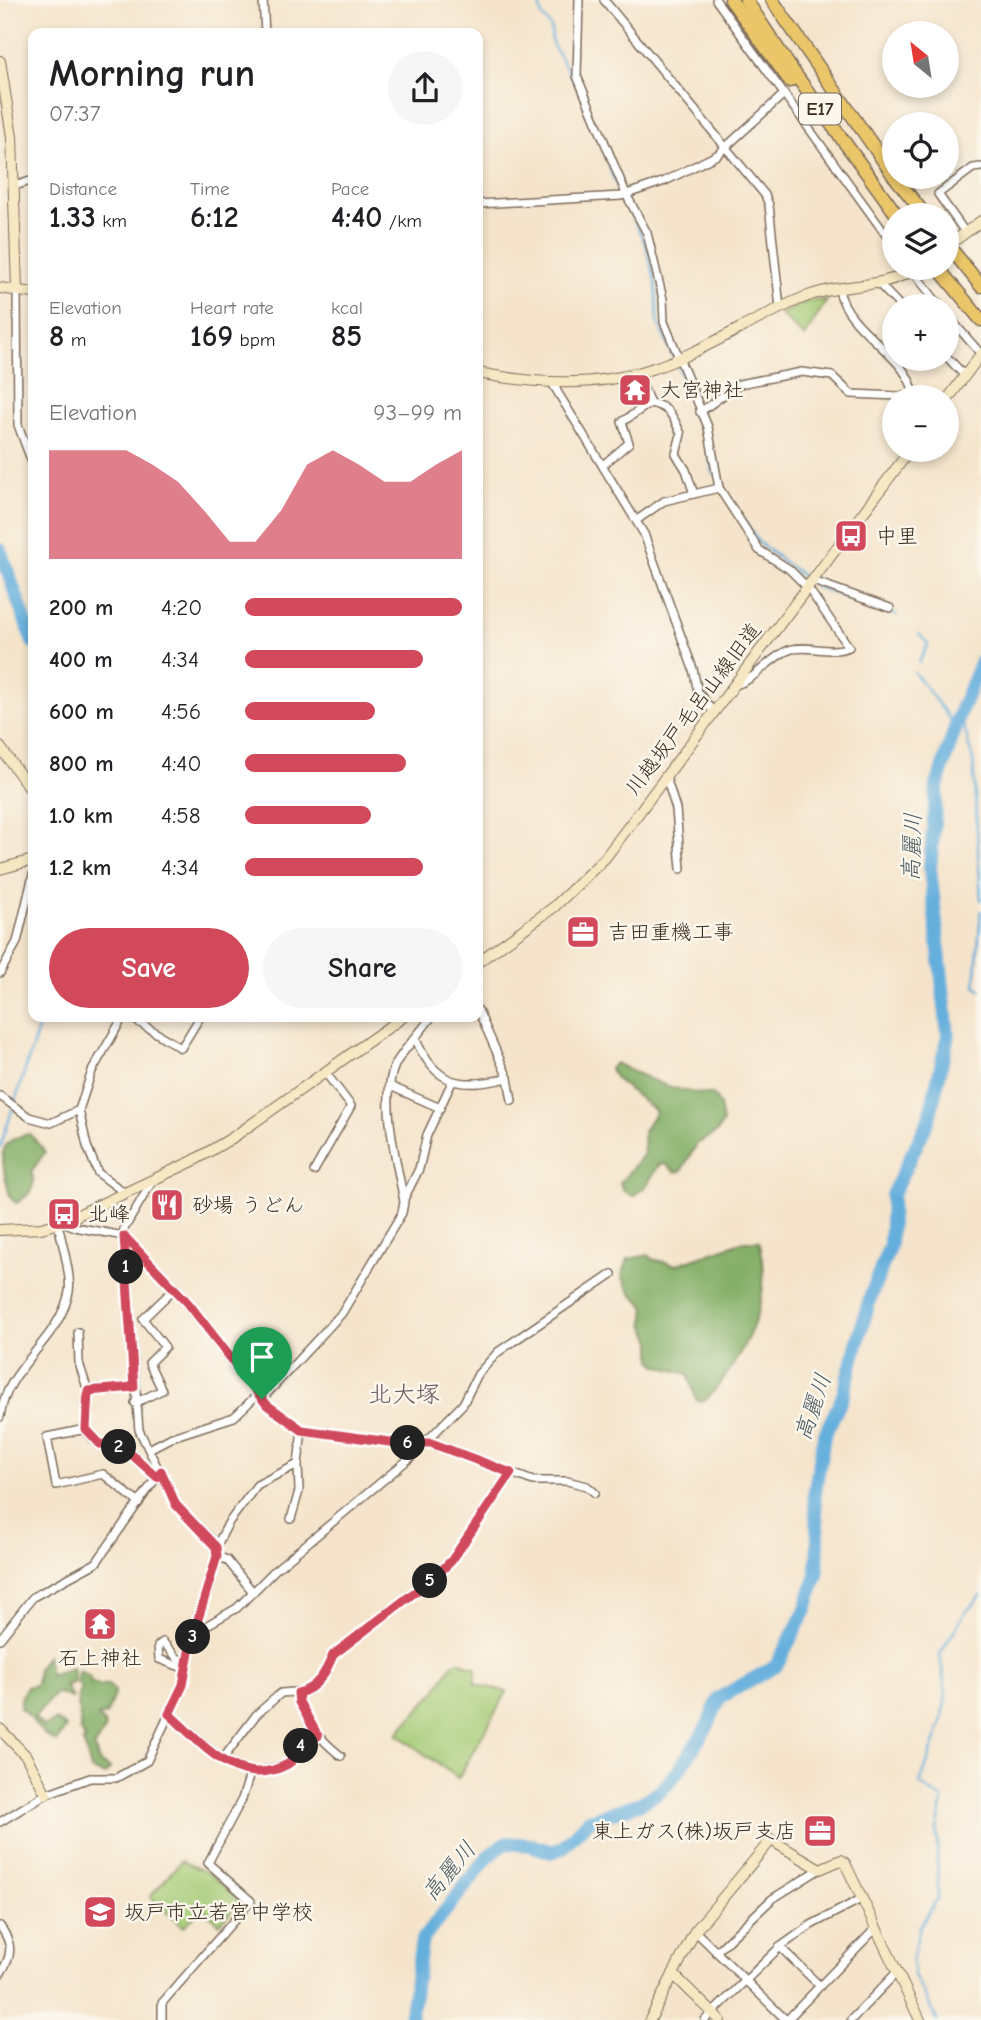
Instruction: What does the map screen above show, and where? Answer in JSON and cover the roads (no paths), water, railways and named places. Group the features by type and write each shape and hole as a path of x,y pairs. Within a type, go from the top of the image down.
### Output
{"highway":[{"path":"731,0 804,99 847,148"},
{"name":"E17","path":"747,0 847,148 888,203"},
{"name":"E17","path":"772,0 882,157"},
{"name":"E17","path":"905,189 916,203"},
{"path":"959,244 981,286"},
{"path":"948,280 981,320"}],"street":[{"path":"263,0 265,28"},
{"path":"579,0 577,76 624,196 647,233 663,299 664,322 675,359 708,427 718,484 759,550 810,584 890,608"},
{"path":"604,0 757,183 769,205 780,308"},
{"path":"716,0 882,229"},
{"path":"0,61 12,137 15,186 18,425 28,452"},
{"path":"483,204 624,196 665,181 711,158 784,94"},
{"path":"942,203 938,194 973,168 981,167"},
{"path":"15,186 28,182"},
{"path":"959,236 981,221"},
{"path":"483,374 552,383 575,383 637,373 675,359 806,297 880,285 890,280"},
{"path":"880,285 889,294"},
{"path":"0,288 28,292"},
{"path":"839,290 852,316 911,379 912,385"},
{"path":"958,385 981,354 959,329"},
{"path":"959,370 965,376"},
{"path":"700,412 740,384 802,372 832,376 851,394 882,395"},
{"path":"637,373 650,403"},
{"path":"552,383 603,465 613,487 637,520 693,669 698,692 714,713"},
{"path":"603,465 629,443 622,422 650,403 666,406 681,435 676,454 686,470 694,494"},
{"name":"川越坂戸毛呂山線旧道","path":"483,958 554,907 588,877 901,462"},
{"path":"637,520 664,501 694,494 718,484"},
{"path":"734,685 748,681 786,651 796,649 820,652 849,647 810,584"},
{"path":"0,747 28,786"},
{"path":"666,777 676,809 681,869"},
{"path":"1,866 28,861"},
{"path":"0,973 17,942 28,896"},
{"path":"483,1021 508,1078 512,1101"},
{"path":"120,1022 92,1071 79,1110 87,1146 98,1173 125,1193"},
{"path":"139,1022 181,1048 197,1022"},
{"path":"0,1230 29,1229 60,1222 153,1180 232,1138 396,1022"},
{"path":"149,1449 172,1437 234,1417 260,1396 342,1313 402,1213 404,1199 391,1124 390,1086 395,1065 428,1022"},
{"path":"416,1040 429,1067 452,1082 508,1078"},
{"path":"314,1171 351,1106 325,1072"},
{"path":"404,1199 419,1169 427,1135 452,1082"},
{"path":"390,1086 440,1108"},
{"path":"0,1096 29,1117 51,1123 79,1110"},
{"path":"153,1180 124,1229 139,1430 176,1505 216,1547"},
{"path":"60,1222 124,1236 175,1288 276,1414 302,1430 397,1443 426,1442 511,1473 542,1482 567,1481 587,1486 595,1493"},
{"path":"0,1417 9,1385 30,1356 42,1347 69,1291 60,1222"},
{"path":"195,1632 237,1608 426,1442 463,1404 486,1363 612,1275"},
{"path":"135,1404 162,1390 149,1363 165,1347 143,1319 175,1288"},
{"path":"78,1332 79,1363 88,1391 86,1429 100,1444 122,1446 159,1474"},
{"path":"88,1391 134,1387"},
{"path":"86,1429 47,1437 56,1485 103,1474 139,1503"},
{"path":"292,1519 299,1491 298,1464 302,1430"},
{"path":"0,1822 46,1794 90,1778 116,1778 147,1761 162,1736 183,1685 217,1556 216,1547 229,1522 257,1485 298,1464"},
{"path":"222,1760 256,1715 277,1696 298,1693 313,1687 326,1672 333,1655 436,1576 452,1560 511,1473"},
{"path":"0,1639 9,1624 33,1597 96,1563 159,1474"},
{"path":"217,1556 227,1560 253,1592"},
{"path":"0,1616 9,1624"},
{"path":"298,1693 299,1702 318,1736 341,1756"},
{"path":"169,1714 222,1760 250,1774 288,1764 305,1741 318,1736"},
{"path":"0,1729 26,1756 46,1794"},
{"path":"162,2020 162,2003 251,1901 208,1863 242,1799 250,1774"},
{"path":"650,2020 695,1931 772,1840 820,1869"},
{"path":"716,1952 772,1899 820,1869 843,1861 918,2019"},
{"path":"673,1974 712,2018 745,1980 780,1947 811,1925 861,1899"},
{"path":"0,1926 11,1947 9,1961 0,1974"},
{"path":"695,1931 787,2020 876,1928"},
{"path":"780,1947 821,1986"},
{"path":"851,2020 896,1972"}],"waterway":[{"path":"538,0 542,16 551,27 552,43 579,90"},
{"path":"586,106 594,126"},
{"path":"605,151 612,175 646,245 656,284 658,323 703,424 713,474"},
{"path":"720,485 759,543 809,581"},
{"path":"0,550 28,628"},
{"path":"814,586 896,615"},
{"path":"919,634 928,644 919,663"},
{"name":"高麗川","path":"410,2020 422,1940 489,1856 505,1843 531,1845 552,1852 563,1847 589,1820 641,1803 661,1791 679,1770 708,1725 719,1698 776,1666 806,1609 817,1574 818,1537 814,1496 824,1436 842,1398 870,1298 890,1245 892,1195 929,1119 948,1035 930,868 937,786 960,712 981,661"},
{"path":"914,672 955,726"},
{"path":"960,712 973,761 981,900"},
{"path":"981,911 975,985 981,990"},
{"path":"0,1148 40,1022"},
{"path":"937,2020 914,1975 912,1960 920,1926 938,1898 937,1830 943,1800 920,1784 940,1727 946,1696 940,1654 965,1613 981,1595"}],"place":[{"name":"大宮神社","path":"635,390"},
{"name":"中里","path":"851,536"},
{"name":"吉田重機工事","path":"583,932"},
{"name":"砂場 うどん","path":"167,1205"},
{"name":"北峰","path":"64,1214"},
{"name":"石上神社","path":"100,1624"},
{"name":"東上ガス(株)坂戸支店","path":"820,1831"},
{"name":"坂戸市立若宮中学校","path":"100,1912"}],"district":[{"name":"北大塚","path":"404,1394"}]}
